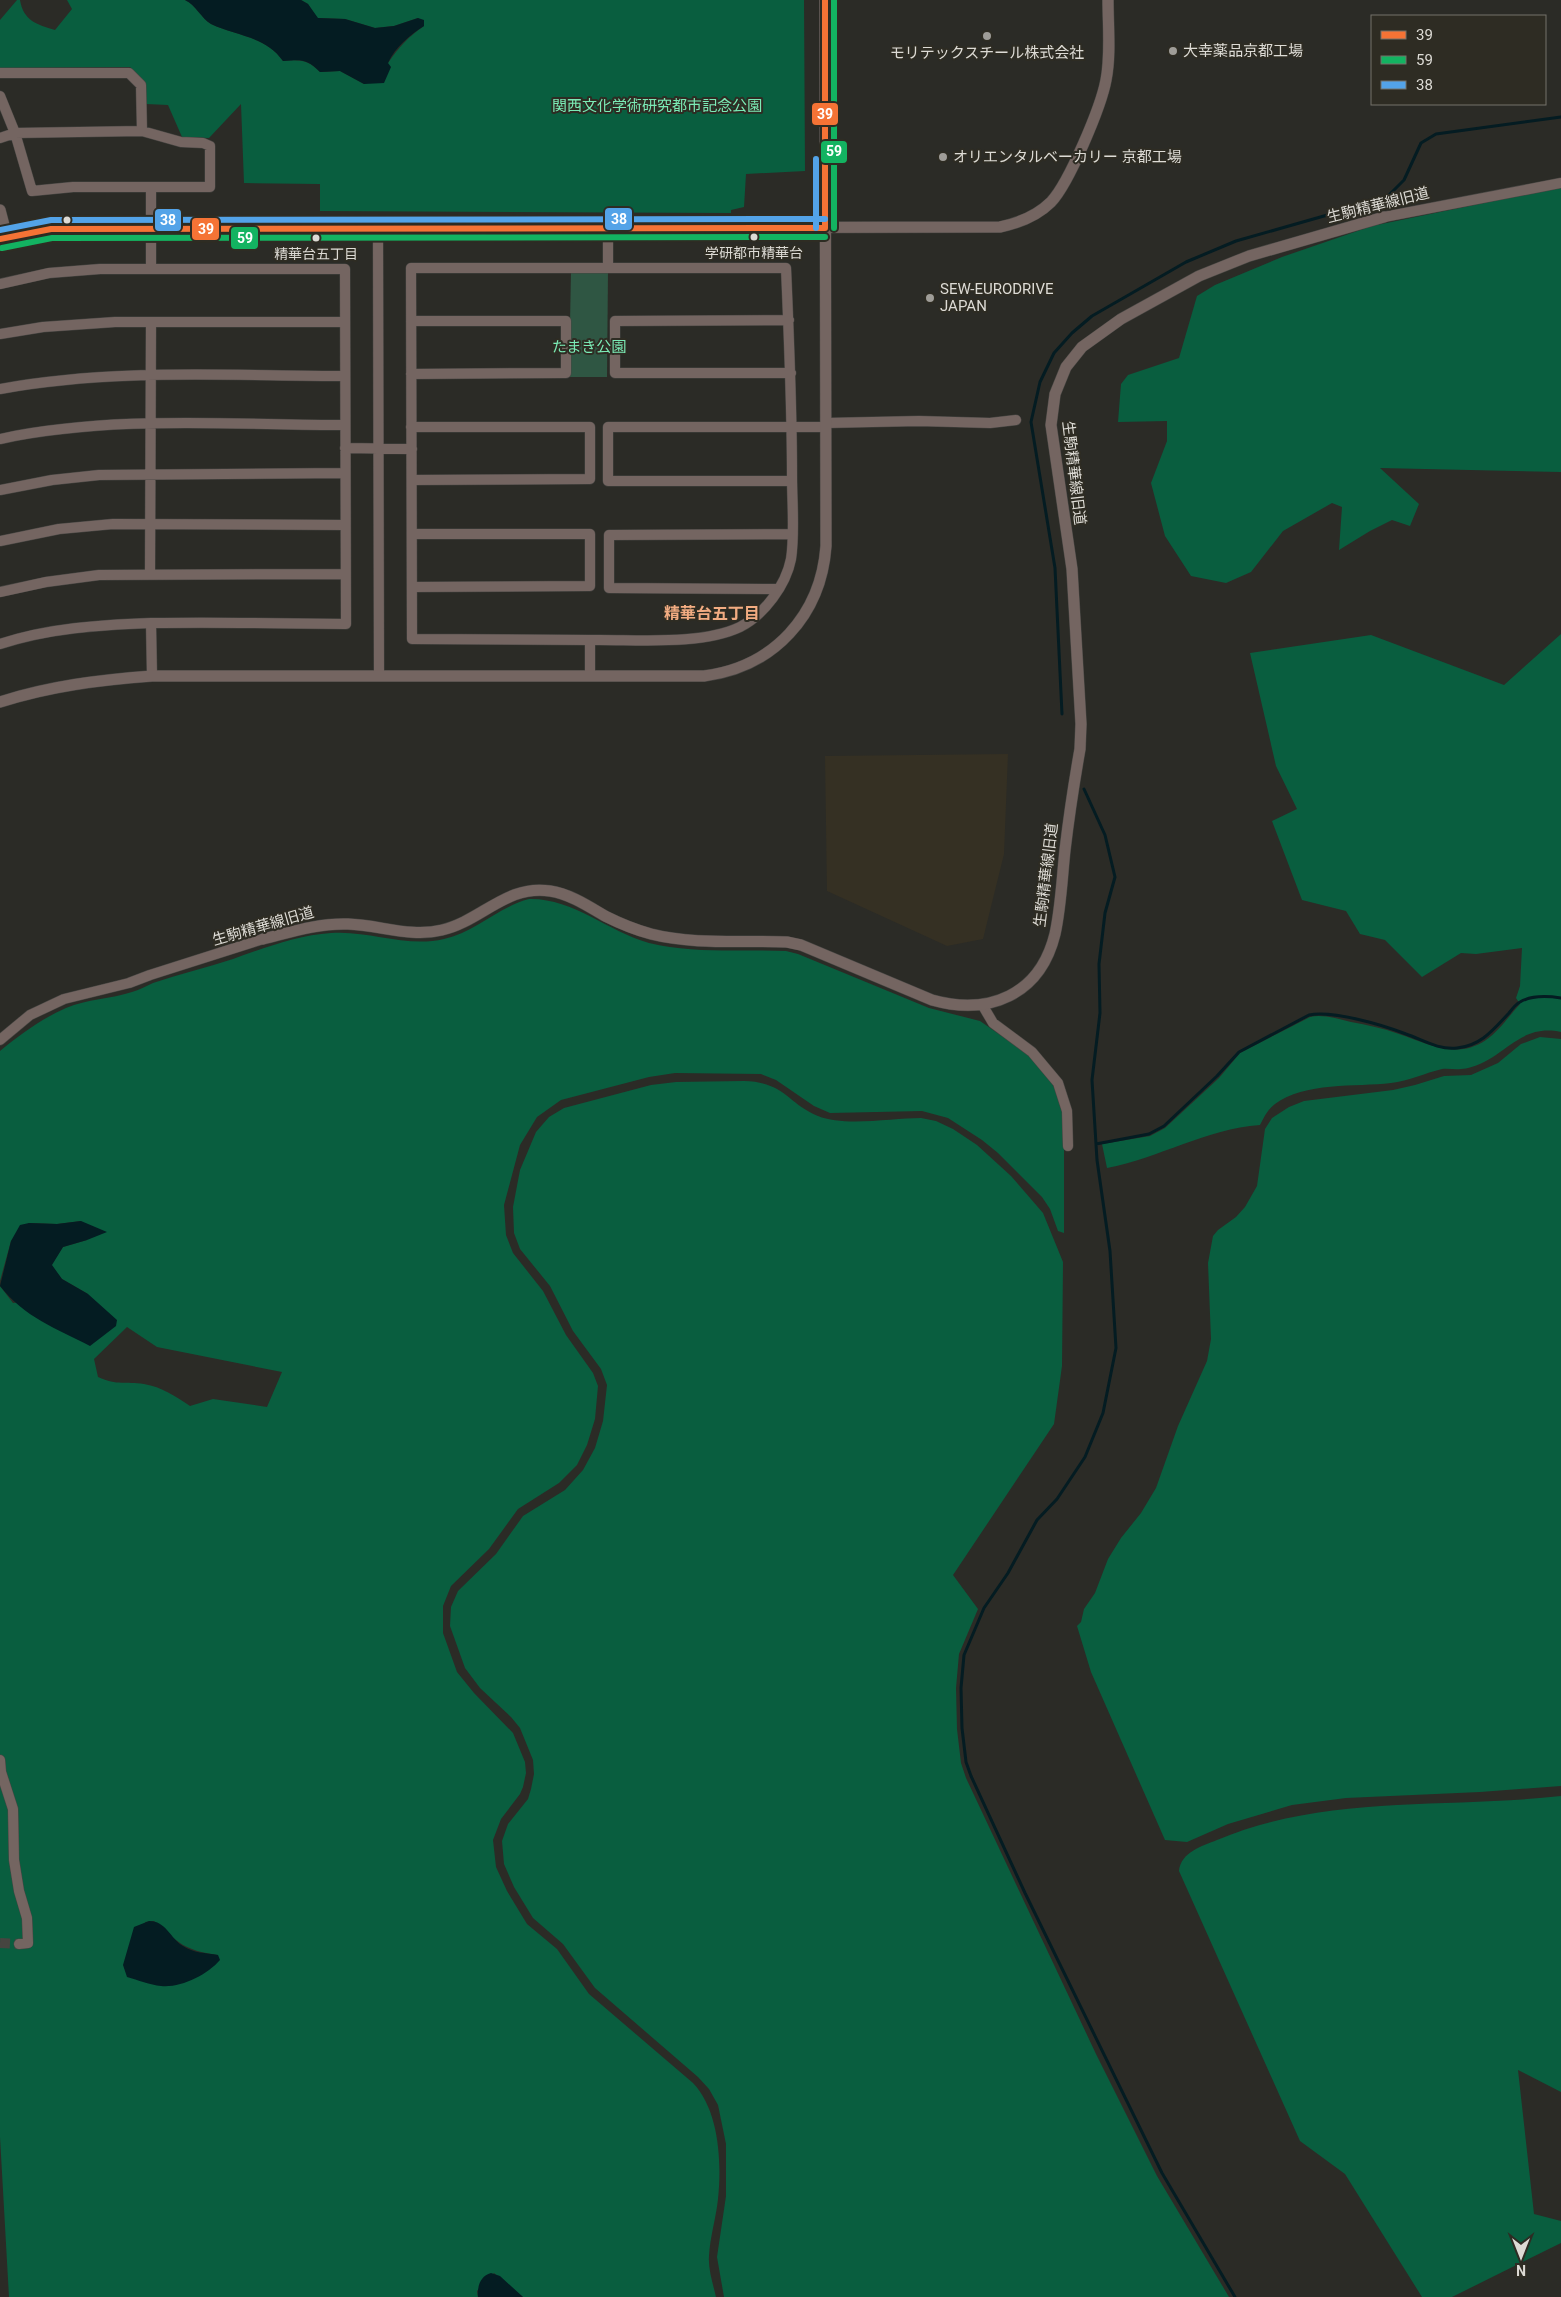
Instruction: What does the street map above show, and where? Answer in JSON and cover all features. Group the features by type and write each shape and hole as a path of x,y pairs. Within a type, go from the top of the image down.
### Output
{"street":[{"path":"0,702 30,692 70,684 152,676 590,676 717,674 738,668 776,647 804,615 814,598 825,563 825,0"},
{"path":"0,210 3,238 51,229 378,230 1000,227 1015,224 1042,210 1058,193 1086,138 1103,94 1108,67 1108,0"},
{"path":"0,73 129,73 141,85 142,131"},
{"path":"0,96 15,133 32,191 73,188 210,188 210,146 202,143 180,142 142,131 15,133 0,138"},
{"name":"生駒精華線旧道","path":"0,1040 30,1016 64,999 129,983 263,939 315,926 332,924 350,924 406,932 425,933 442,930 469,920 513,894 527,890 551,891 566,896 607,917 651,934 686,939 787,942 807,948 932,1000 950,1005 983,1006 1010,996 1023,988 1039,969 1051,945 1057,921 1067,829 1080,749 1081,724 1072,569 1050,425 1055,394 1066,367 1082,347 1121,319 1199,276 1249,256 1384,217 1561,183"},
{"path":"151,187 151,267"},
{"path":"608,229 608,268"},
{"path":"378,230 379,676"},
{"path":"0,284 30,276 74,270 151,267 345,269 346,624 195,622 118,624 70,628 26,636 0,644"},
{"path":"411,268 608,268 786,268 791,373 792,534 791,559 784,577 769,603 755,617 724,634 695,639 412,639 411,268"},
{"path":"788,320 615,321 615,373 791,373"},
{"path":"411,321 566,321 566,373 411,374"},
{"path":"150,573 151,322"},
{"path":"0,334 73,324 345,322"},
{"path":"0,389 74,378 345,376"},
{"path":"411,427 792,427 919,421 990,423 1016,420"},
{"path":"0,440 60,429 150,424 345,425"},
{"path":"412,480 590,479 590,427"},
{"path":"608,427 608,480 792,481"},
{"path":"345,448 412,448"},
{"path":"0,490 76,477 150,474 345,473"},
{"path":"0,541 59,529 150,523 345,525"},
{"path":"412,534 590,534 590,586 412,587"},
{"path":"777,589 609,588 609,535 792,534"},
{"path":"0,592 72,578 150,573 345,574"},
{"path":"151,624 152,676"},
{"path":"590,640 590,676"},
{"path":"983,1006 993,1023 1032,1052 1058,1083 1067,1111 1068,1146"},
{"path":"0,1760 13,1809 14,1860 19,1891 27,1918 28,1943 19,1944"}],"shaded area":[{"path":"1008,754 1004,854 983,939 947,946 827,891 825,756"}],"green space":[{"name":"関西文化学術研究都市記念公園","path":"17,0 20,0 24,12 32,21 55,30 72,9 67,0 185,0 211,24 259,41 268,46 283,61 303,61 312,65 320,72 340,71 364,84 383,69 404,43 424,26 418,18 394,26 375,28 345,19 317,18 308,4 301,0 804,0 805,171 746,174 744,207 731,210 731,213 320,211 320,184 244,183 241,104 209,138 182,137 168,105 146,104 144,82 130,67 0,68 0,20"},
{"path":"1561,187 1561,472 1380,468 1419,504 1410,526 1392,520 1339,550 1342,507 1332,503 1283,531 1251,572 1226,583 1191,576 1165,536 1151,483 1167,441 1167,421 1118,422 1121,384 1128,375 1179,358 1197,296 1215,285 1282,257 1372,226"},
{"name":"たまき公園","path":"571,271 608,271 607,377 569,377"},
{"path":"1561,634 1561,1032 1545,1031 1532,1033 1520,1038 1488,1060 1475,1066 1459,1069 1442,1069 1404,1081 1391,1083 1331,1087 1300,1092 1287,1097 1273,1106 1266,1113 1260,1125 1221,1132 1145,1158 1107,1168 1102,1144 1150,1136 1165,1128 1219,1078 1240,1053 1310,1017 1336,1018 1375,1027 1432,1046 1453,1050 1475,1046 1486,1040 1500,1028 1520,1004 1516,998 1520,986 1522,948 1476,954 1461,953 1422,977 1385,940 1360,934 1346,911 1302,900 1272,821 1297,809 1276,766 1250,653 1371,635 1504,685"},
{"path":"529,899 545,900 560,904 649,943 683,949 786,951 798,954 929,1008 980,1021 1032,1057 1046,1073 1060,1098 1064,1120 1064,1233 1058,1231 1050,1209 1042,1197 998,1153 948,1118 922,1111 830,1113 814,1106 776,1080 761,1074 675,1073 649,1077 561,1100 537,1117 520,1145 504,1205 506,1235 513,1253 543,1291 566,1335 593,1373 598,1386 595,1419 587,1445 577,1465 559,1483 518,1509 489,1549 451,1586 443,1606 443,1633 457,1672 474,1693 513,1733 525,1762 526,1773 523,1787 501,1819 493,1840 496,1867 507,1891 527,1924 557,1949 589,1994 693,2083 702,2094 708,2107 717,2137 719,2153 718,2199 709,2256 710,2271 716,2297 523,2297 494,2273 477,2291 478,2297 9,2297 0,2137 0,1286 13,1303 88,1294 62,1279 51,1265 63,1247 87,1240 81,1221 57,1224 29,1223 11,1241 0,1281 0,1051 32,1027 66,1008 132,992 153,983 281,943 306,936 331,933 359,934 416,941 444,939 466,931","holes":["127,1327 157,1347 282,1372 267,1407 213,1399 190,1406 174,1395 157,1387 137,1383 116,1382 98,1377 94,1359","154,1921 189,1948 218,1955 162,1986 145,1922"]},
{"path":"1540,1037 1561,1039 1561,1786 1346,1798 1292,1805 1228,1824 1187,1842 1165,1840 1091,1672 1077,1626 1081,1622 1084,1609 1095,1593 1108,1559 1121,1538 1141,1513 1156,1488 1178,1426 1207,1361 1211,1339 1208,1263 1213,1236 1245,1207 1257,1186 1265,1129 1272,1118 1289,1107 1304,1101 1393,1090 1444,1076 1471,1075 1498,1063 1521,1044"},
{"path":"744,1081 769,1085 808,1111 829,1119 869,1121 921,1118 936,1121 953,1129 977,1145 1011,1176 1043,1213 1063,1262 1062,1366 1054,1424 953,1575 978,1609 959,1654 956,1688 957,1729 961,1763 966,1778 1096,2054 1157,2176 1229,2297 724,2297 717,2257 726,2196 726,2144 718,2105 709,2089 698,2077 595,1988 563,1944 533,1918 514,1887 504,1864 502,1841 508,1824 528,1799 534,1774 533,1760 520,1728 480,1688 465,1668 450,1626 451,1607 458,1591 496,1554 523,1516 565,1490 583,1470 595,1448 603,1421 607,1385 601,1369 573,1331 550,1286 520,1249 514,1233 513,1207 520,1170 536,1132 549,1117 564,1108 651,1085 676,1082"},
{"path":"1561,1796 1561,2092 1518,2070 1534,2214 1561,2221 1561,2243 1452,2297 1422,2297 1345,2174 1300,2141 1179,1871 1181,1864 1188,1854 1205,1845 1258,1825 1300,1816 1343,1809"}],"water":[{"path":"185,0 301,0 308,4 318,18 345,19 375,28 394,26 418,18 424,20 424,26 408,37 395,52 388,63 391,67 384,83 364,84 340,71 320,72 307,62 283,61 268,46 259,41 211,24"},
{"path":"81,1221 107,1232 63,1247 52,1265 62,1279 88,1294 117,1320 116,1326 90,1346 53,1328 30,1314 9,1297 0,1286 11,1241 20,1225"},
{"path":"149,1921 160,1924 179,1943 187,1948 218,1955 220,1960 208,1971 177,1985 148,1984 127,1977 123,1965 134,1927"},
{"path":"491,2273 500,2276 523,2297 478,2297 480,2282 487,2274"}],"waterway":[{"path":"1062,714 1055,568 1031,422 1040,382 1054,353 1072,333 1092,316 1186,262 1236,241 1366,204 1389,195 1404,180 1421,143 1436,134 1561,117"},
{"path":"1084,789 1105,835 1115,877 1105,913 1099,964 1100,1013 1092,1080 1097,1160 1110,1251 1116,1348 1103,1413 1085,1457 1057,1499 1037,1520 1008,1573 984,1608 964,1655 961,1688 962,1728 966,1762 971,1776 1025,1893 1162,2173 1235,2297"},
{"path":"1096,1144 1149,1134 1164,1126 1217,1076 1239,1052 1309,1015 1344,1016 1358,1019 1396,1030 1443,1048 1457,1048 1466,1047 1486,1036 1516,1005 1525,1000 1540,997 1561,998"}],"tunnel":[{"path":"0,1943 19,1944"}],"transit line":[{"name":"39","path":"825,0 825,228"},
{"name":"59","path":"834,0 834,228"},
{"name":"38","path":"816,159 816,228"},
{"name":"38","path":"0,230 51,220 825,219"},
{"name":"39","path":"0,239 51,229 825,228"},
{"name":"59","path":"2,248 52,238 825,237"}],"place":[{"name":"モリテックスチール株式会社","path":"987,36"},
{"name":"大幸薬品京都工場","path":"1173,51"},
{"name":"オリエンタルベーカリー 京都工場","path":"943,157"},
{"name":"学研都市精華台","path":"754,237"},
{"name":"精華台五丁目","path":"316,238"},
{"name":"SEW-EURODRIVE JAPAN","path":"930,298"}],"district":[{"name":"精華台五丁目","path":"712,613"}]}
